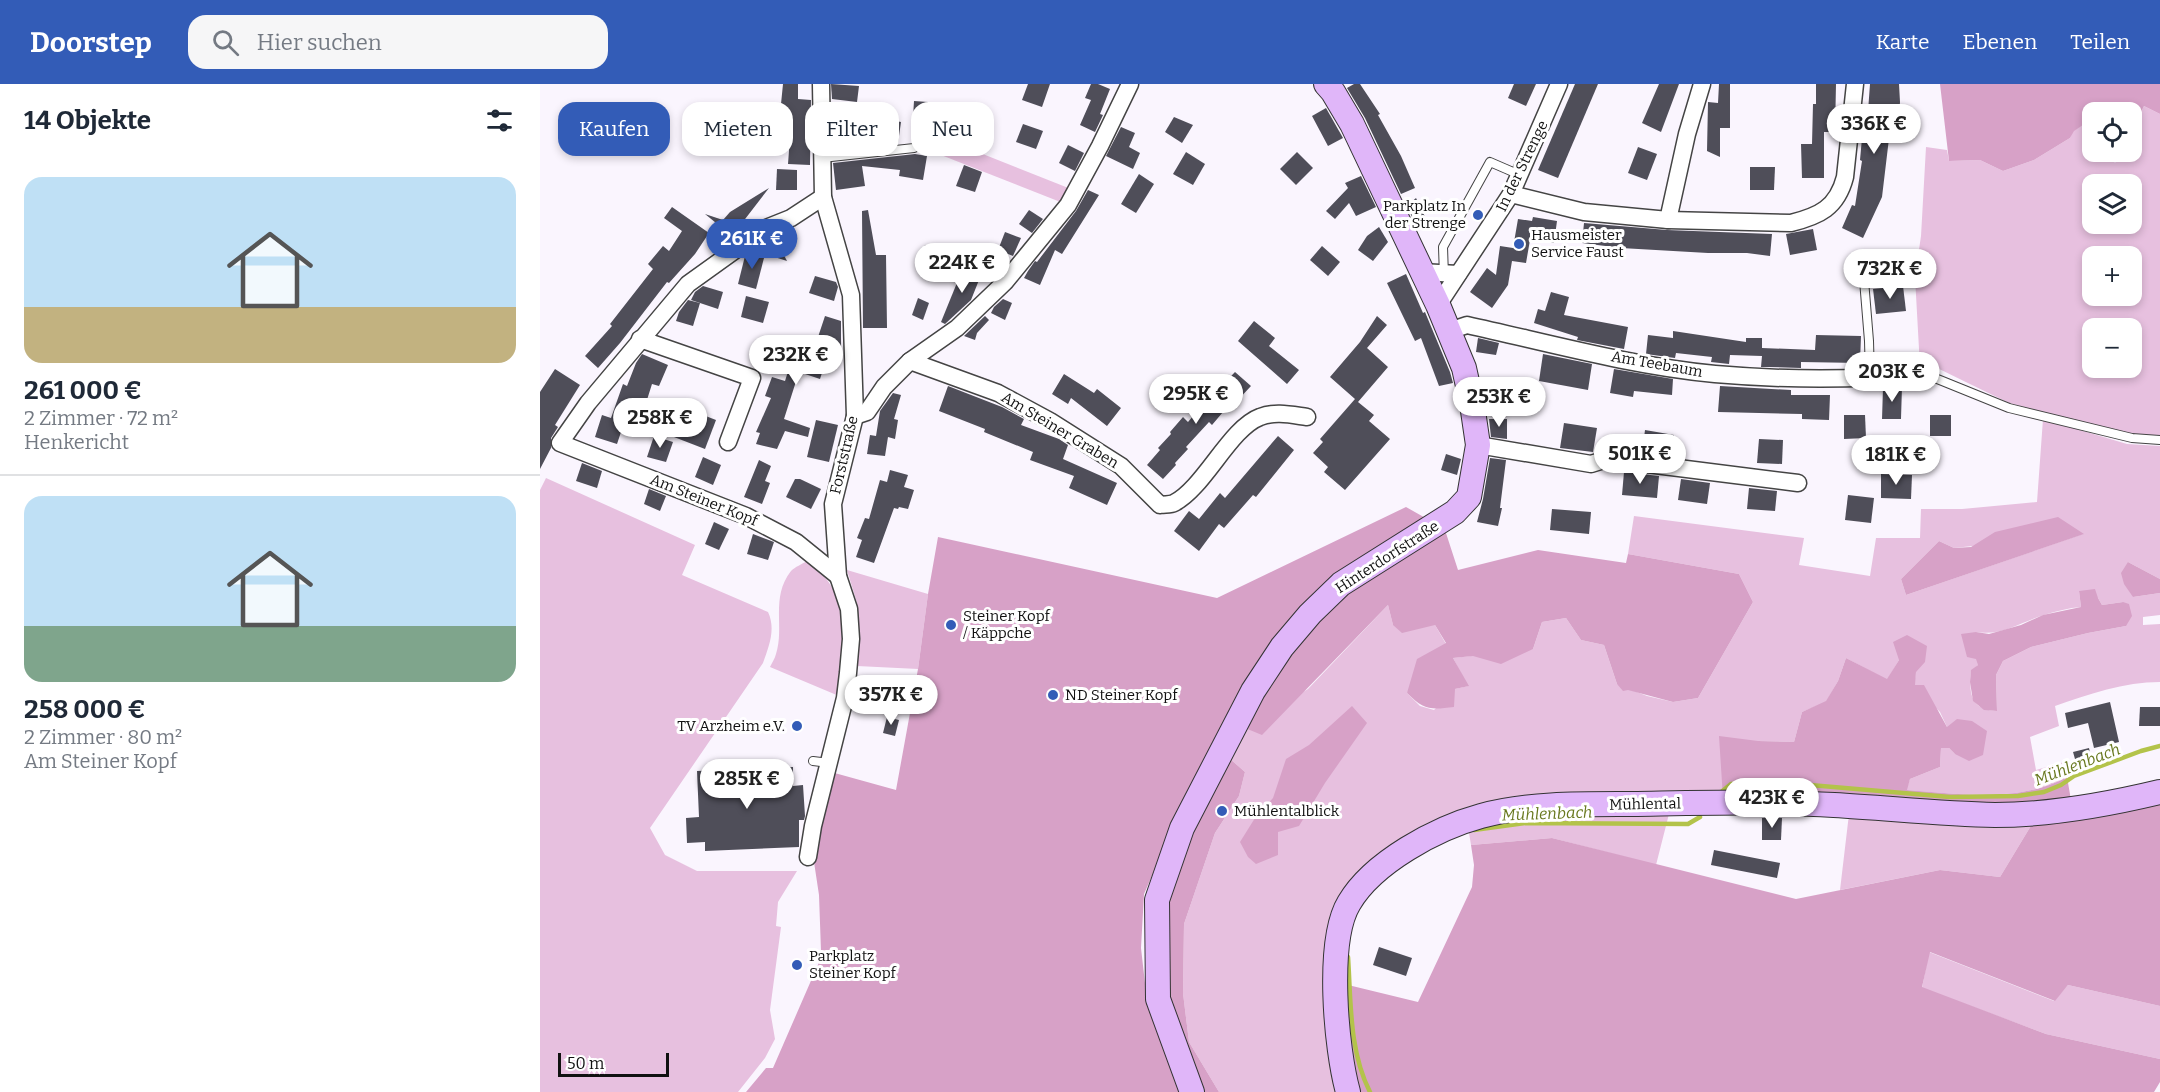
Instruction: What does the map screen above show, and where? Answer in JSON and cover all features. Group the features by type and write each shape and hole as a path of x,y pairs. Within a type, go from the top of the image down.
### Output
{"street":[{"name":"Forststraße","path":"808,857 821,762 845,698 851,639 849,609 838,576 834,498 855,416 851,295 823,197 821,84"},
{"path":"855,416 867,412 884,387 910,361 957,328 1005,282 1068,206 1130,84"},
{"name":"Hinterdorfstraße","path":"1192,1092 1158,999 1157,900 1182,828 1253,691 1282,647 1310,614 1341,584 1455,512 1469,497 1476,466 1478,445 1464,368 1438,305 1444,275 1326,84"},
{"name":"In der Strenge","path":"1438,305 1444,275 1488,225 1511,194 1559,84"},
{"path":"1668,220 1687,134 1702,84"},
{"path":"1511,194 1584,212 1668,220 1791,223 1816,215 1837,199 1845,177 1855,84"},
{"path":"728,442 752,378 640,339 688,284 766,228 791,218 823,197"},
{"name":"Am Teebaum","path":"1449,331 1467,325 1622,359 1715,374 1870,379 1925,374"},
{"name":"Am Steiner Kopf","path":"640,339 588,403 560,443 746,516 796,542 838,576"},
{"name":"Am Steiner Graben","path":"910,361 998,393 1050,421 1121,466 1160,505 1173,504 1186,494 1247,425 1260,417 1289,414 1307,417"},
{"path":"1478,445 1591,464 1607,459 1798,483"},
{"name":"Mühlental","path":"1348,1092 1340,1054 1335,986 1335,954 1343,913 1363,885 1399,855 1425,839 1467,821 1519,810 1572,805 1663,803 1800,804 1973,814 2019,814 2072,810 2160,792"}],"lane":[{"path":"821,158 911,148"},
{"path":"1444,275 1443,247 1490,162 1520,175"},
{"path":"1864,280 1870,379"},
{"name":"Am Teebaum","path":"1925,374 2009,408 2132,438 2160,440"}],"shaded area":[{"path":"1940,84 2160,84 2160,114 2144,106 2142,110 2142,102 2082,102 2082,126 2074,131 2070,138 2034,160 2003,171 1980,160 1949,161"},
{"path":"2144,106 2160,114 2160,436 2134,435 2009,403 1933,366 1920,367 1915,277 1921,236 1926,147 1947,150 1949,161 1980,160 2003,171 2034,160 2070,138 2073,131 2082,125 2082,162 2142,162 2142,110"},
{"path":"944,156 988,156 1076,191 1068,205"},
{"path":"2043,419 2127,444 2160,446 2160,579 2128,562 2133,597 2160,593 2160,615 2143,617 2143,625 2160,624 2160,682 2120,686 2055,706 2059,726 2030,737 2036,770 2064,762 2067,777 2029,791 2009,794 1988,795 1906,790 1910,779 1940,767 1941,748 1949,748 1955,754 1947,727 1940,712 1914,685 1916,672 1899,660 1887,680 1846,658 1838,681 1826,702 1802,712 1794,742 1758,741 1723,798 1495,804 1458,810 1348,885 1339,1092 1219,1092 1189,1042 1183,993 1184,924 1215,833 1239,796 1245,772 1229,758 1245,728 1308,689 1388,605 1393,625 1435,625 1446,644 1439,648 1407,693 1420,706 1434,710 1455,689 1468,686 1453,658 1533,649 1542,622 1566,618 1581,640 1604,645 1617,684 1647,696 1673,702 1698,698 1753,602 1739,574 1628,554 1634,516 1804,538 1799,565 1870,576 1876,538 1920,538 1921,509 1962,509 2037,502","holes":["2083,534 1906,595 1901,579 1939,541 1954,548","2079,591 2098,598 2102,605 2123,602 2126,626 2031,647 2003,661 1996,675 1997,711 1988,710 1976,704 1970,686 1971,671 1978,665 1976,632 1995,632 2035,618 2081,607"]},
{"path":"546,478 695,545 682,575 768,612 770,618 771,638 763,663 650,828 665,855 697,871 797,871 778,902 776,926 781,927 770,1010 775,1039 765,1058 738,1092 540,1092 540,490"},
{"path":"1406,507 1429,520 1343,572 1190,789 1144,894 1141,948 1147,1001 1184,1092 746,1092 766,1068 773,1068 820,960 819,895 814,862 831,772 896,790 918,669 938,537 1217,598"},
{"path":"2058,517 2084,534 1906,595 1901,579 1939,541 1954,548 1971,547 1995,532"},
{"path":"1445,530 1458,570 1538,550 1626,563 1628,554 1739,574 1753,602 1698,698 1673,702 1628,690 1623,691 1617,684 1604,645 1581,640 1566,618 1542,622 1533,649 1501,664 1473,656 1453,658 1469,686 1455,689 1454,707 1439,708 1423,706 1407,693 1417,659 1446,643 1435,625 1402,633 1393,625 1388,605 1262,735 1245,728 1259,702 1298,644 1346,593"},
{"path":"807,561 822,574 833,589 840,605 844,640 839,696 770,667 776,656 778,644 781,592 791,571"},
{"path":"2128,562 2160,579 2160,593 2133,597 2124,584 2121,573"},
{"path":"847,570 928,594 918,669 857,666 857,603"},
{"path":"2095,589 2102,605 2123,602 2129,604 2132,616 2126,626 2031,647 2003,661 1996,675 1997,711 1984,710 1973,701 1971,670 1978,665 1976,659 1967,657 1961,634 1976,632 1989,634 2021,625 2043,615 2081,607 2079,591"},
{"path":"1907,635 1927,646 1925,662 1916,672 1915,685 1924,685 1947,727 1957,719 1972,721 1987,731 1983,755 1969,761 1949,748 1941,748 1940,767 1910,779 1907,790 1988,795 2009,794 2029,791 2067,777 2071,800 2037,805 1723,798 1719,736 1758,741 1794,742 1802,712 1826,701 1838,681 1846,658 1887,679 1899,660 1893,642"},
{"path":"1352,706 1367,723 1325,783 1299,826 1278,832 1278,855 1256,864 1248,857 1240,842 1255,818 1273,798 1286,759 1309,745"},
{"path":"1229,758 1245,772 1239,796 1215,833 1184,924 1183,993 1189,1042 1219,1092 1201,1092 1166,998 1169,900 1181,856"},
{"path":"2160,797 2160,1006 2068,985 2055,1001 1930,952 1922,987 2046,1034 2160,1059 2160,1082 2154,1092 1356,1092 1344,984 1418,1002 1472,887 1474,865 1471,845 1552,838 1796,899 1940,870 2000,877 2035,819"},
{"path":"1670,810 1656,865 1552,838 1471,845 1468,827 1519,816"},
{"path":"1849,814 2035,819 2000,877 1940,870 1840,890"},
{"path":"1929,952 2054,1001 2068,985 2160,1006 2160,1059 2046,1034 1922,988"}],"building":[{"path":"783,84 798,84 798,99 811,100 811,102 805,102 805,156 810,156 810,165 788,164 789,156 793,156 793,102 781,102"},
{"path":"831,84 859,86 857,102 832,99"},
{"path":"1028,84 1050,84 1042,107 1022,100"},
{"path":"1091,84 1110,89 1100,114 1103,115 1095,132 1080,125 1091,100 1085,98"},
{"path":"1360,84 1380,114 1378,115 1401,156 1415,188 1401,194 1365,118 1347,88"},
{"path":"1514,84 1536,84 1526,106 1508,98"},
{"path":"1575,84 1598,84 1558,178 1538,170"},
{"path":"1659,84 1679,84 1661,132 1642,123"},
{"path":"1719,84 1730,84 1730,128 1720,128 1720,157 1707,151 1708,102 1718,103"},
{"path":"1816,84 1836,84 1835,132 1824,132 1824,178 1802,178 1801,144 1812,144"},
{"path":"1870,84 1899,84 1900,102 1898,130 1890,130 1882,197 1863,238 1842,228 1852,205 1855,206 1862,161 1860,160 1862,138 1866,139"},
{"path":"1326,108 1343,138 1328,146 1312,116"},
{"path":"1174,117 1193,125 1182,143 1165,132"},
{"path":"1023,124 1043,131 1036,149 1016,142"},
{"path":"1121,127 1135,133 1129,147 1140,153 1133,169 1106,156"},
{"path":"1068,145 1084,153 1075,171 1059,163"},
{"path":"1638,147 1657,154 1647,180 1628,173"},
{"path":"1186,152 1205,164 1193,185 1173,174"},
{"path":"1297,152 1313,168 1296,185 1280,169"},
{"path":"899,156 927,156 923,180 899,176 900,170 862,166 865,186 836,190 833,163"},
{"path":"964,165 982,172 975,192 956,186"},
{"path":"1750,167 1775,167 1774,190 1750,190"},
{"path":"777,169 797,170 797,190 776,190"},
{"path":"1139,174 1154,184 1136,213 1121,204"},
{"path":"1361,176 1376,207 1356,216 1349,203 1335,219 1326,211 1348,188 1345,183"},
{"path":"769,188 732,236 705,214 723,220 730,212"},
{"path":"1088,190 1099,195 1062,254 1055,250 1040,285 1024,278 1076,211"},
{"path":"1416,198 1427,221 1416,226 1407,206"},
{"path":"672,207 709,233 695,254 669,283 667,282 598,368 585,356 612,326 610,324 653,269 648,264 663,246 669,251 682,231 664,218"},
{"path":"868,210 876,255 886,255 887,328 863,328 862,211"},
{"path":"1029,210 1043,219 1032,233 1019,224"},
{"path":"1533,217 1557,221 1554,243 1530,240 1526,263 1512,261 1508,285 1492,308 1470,292 1487,268 1496,275 1500,246 1513,248 1518,219 1532,221"},
{"path":"1584,223 1667,230 1772,234 1770,256 1621,248 1582,243"},
{"path":"1379,227 1388,242 1373,261 1358,250 1367,236"},
{"path":"1813,229 1817,250 1790,255 1786,234"},
{"path":"1005,232 1021,238 1013,256 998,250"},
{"path":"774,236 787,261 762,253 765,242"},
{"path":"925,245 945,251 939,272 919,265"},
{"path":"1322,246 1340,262 1328,276 1310,260"},
{"path":"752,251 765,254 756,289 738,284 745,256"},
{"path":"963,268 981,275 971,300 945,324 941,322"},
{"path":"1406,274 1423,313 1425,312 1453,383 1439,386 1421,338 1415,341 1387,283"},
{"path":"815,276 836,282 838,287 834,301 809,293"},
{"path":"703,286 723,292 718,309 691,300 695,292"},
{"path":"1903,286 1906,311 1876,314 1873,289"},
{"path":"1551,292 1569,297 1564,315 1628,327 1624,349 1577,340 1578,337 1534,323 1538,309 1545,311"},
{"path":"746,296 769,302 763,323 741,317"},
{"path":"918,298 929,303 923,320 912,315"},
{"path":"1003,299 1012,303 1005,320 991,313"},
{"path":"688,300 700,303 693,326 676,321 679,312"},
{"path":"825,316 841,321 841,348 831,345 820,379 799,372 784,419 810,428 808,437 785,431 777,449 756,444 760,433 756,432 771,398 765,396 772,377 785,381 796,346 813,352"},
{"path":"985,316 989,320 977,333 975,340 964,336"},
{"path":"1377,316 1387,325 1367,348 1388,367 1358,402 1374,415 1369,421 1390,439 1345,490 1324,472 1328,467 1313,453 1323,442 1320,439 1355,399 1330,377 1360,342"},
{"path":"1254,321 1275,338 1269,346 1299,370 1287,384 1238,341"},
{"path":"1673,331 1746,342 1746,338 1762,338 1762,348 1815,350 1816,335 1861,336 1860,363 1801,362 1801,368 1761,367 1762,356 1730,355 1729,364 1711,362 1712,357 1676,353 1675,358 1646,354 1648,335 1673,338"},
{"path":"1478,338 1499,343 1496,355 1476,352"},
{"path":"642,354 668,365 659,386 652,384 640,422 626,417 617,444 595,437 602,415 611,418 623,384 627,386"},
{"path":"1543,354 1592,364 1588,390 1539,381"},
{"path":"555,369 580,385 555,425 558,427 551,438 551,448 540,469 540,392"},
{"path":"1614,369 1673,379 1672,395 1634,391 1633,397 1610,393"},
{"path":"1235,372 1251,386 1237,401 1234,399 1212,425 1209,422 1186,447 1188,449 1163,479 1147,465 1160,450 1158,448 1183,417 1188,422"},
{"path":"1064,374 1094,393 1097,389 1121,408 1107,426 1071,398 1068,404 1052,394"},
{"path":"948,386 1002,407 1024,419 1021,425 1059,439 1068,445 1063,459 1117,483 1107,505 1069,488 1074,476 1030,460 1033,452 984,432 985,429 939,411"},
{"path":"1720,386 1791,390 1791,395 1830,395 1829,420 1802,419 1802,414 1718,412"},
{"path":"1902,386 1901,419 1882,419 1883,387"},
{"path":"893,393 901,395 894,419 898,420 895,439 888,437 885,456 867,454 870,435 876,436 880,411"},
{"path":"685,408 716,420 705,449 674,437"},
{"path":"1844,415 1865,415 1866,438 1844,439"},
{"path":"1930,415 1951,415 1951,436 1930,436"},
{"path":"1489,419 1507,419 1507,439 1491,437"},
{"path":"816,420 838,425 829,462 807,457"},
{"path":"1564,423 1597,428 1593,452 1560,448"},
{"path":"1645,430 1674,435 1670,456 1642,453"},
{"path":"654,436 673,442 666,462 647,457"},
{"path":"1278,436 1294,450 1256,497 1253,495 1224,528 1219,524 1199,551 1174,531 1189,511 1199,519 1220,493 1225,498"},
{"path":"1759,439 1783,440 1782,464 1757,463"},
{"path":"1446,454 1461,459 1457,475 1441,470"},
{"path":"703,457 721,465 713,485 695,477"},
{"path":"1490,458 1506,460 1500,508 1502,508 1498,526 1477,522"},
{"path":"759,460 771,466 765,481 770,483 762,504 744,497"},
{"path":"582,463 602,471 597,488 576,481"},
{"path":"890,470 908,475 904,487 914,490 908,509 894,508 874,563 856,557 862,540 857,538 865,518 869,519 880,480 887,482"},
{"path":"1624,472 1659,476 1657,498 1622,495"},
{"path":"1881,474 1912,475 1911,499 1881,498"},
{"path":"795,479 821,489 811,509 786,497"},
{"path":"1681,479 1710,483 1707,504 1678,500"},
{"path":"1749,488 1777,491 1775,511 1747,509"},
{"path":"649,489 666,496 660,511 644,504"},
{"path":"1848,495 1874,498 1871,523 1845,520"},
{"path":"1552,509 1591,512 1589,534 1550,530"},
{"path":"714,522 729,529 719,550 705,544"},
{"path":"753,534 774,542 768,560 747,554"},
{"path":"865,683 886,687 881,712 860,708"},
{"path":"2110,702 2119,742 2094,748 2088,723 2068,728 2065,713"},
{"path":"2140,707 2160,707 2160,726 2139,726"},
{"path":"887,717 899,720 895,736 883,733"},
{"path":"2089,748 2092,762 2077,766 2073,752"},
{"path":"793,767 793,786 803,785 805,816 804,820 799,820 799,847 705,851 705,842 687,843 686,818 699,817 697,771"},
{"path":"1762,818 1782,818 1781,840 1762,840"},
{"path":"1714,850 1780,863 1777,878 1711,865"},
{"path":"1379,947 1412,958 1406,976 1373,965"}],"waterway":[{"name":"Mühlenbach","path":"1720,793 1731,784 1763,781 1950,797 2018,796 2044,792 2061,785 2074,776 2160,746"},
{"name":"Mühlenbach","path":"1474,830 1525,823 1688,824 1700,817"},
{"name":"Mühlenbach","path":"1348,957 1355,1043 1358,1060 1370,1092"}],"place":[{"name":"Parkplatz In der Strenge","path":"1478,215"},
{"name":"Hausmeister Service Faust","path":"1519,244"},
{"name":"Steiner Kopf / Käppche","path":"951,625"},
{"name":"ND Steiner Kopf","path":"1053,695"},
{"name":"TV Arzheim e.V.","path":"797,726"},
{"name":"Mühlentalblick","path":"1222,811"},
{"name":"Parkplatz Steiner Kopf","path":"797,965"}]}
